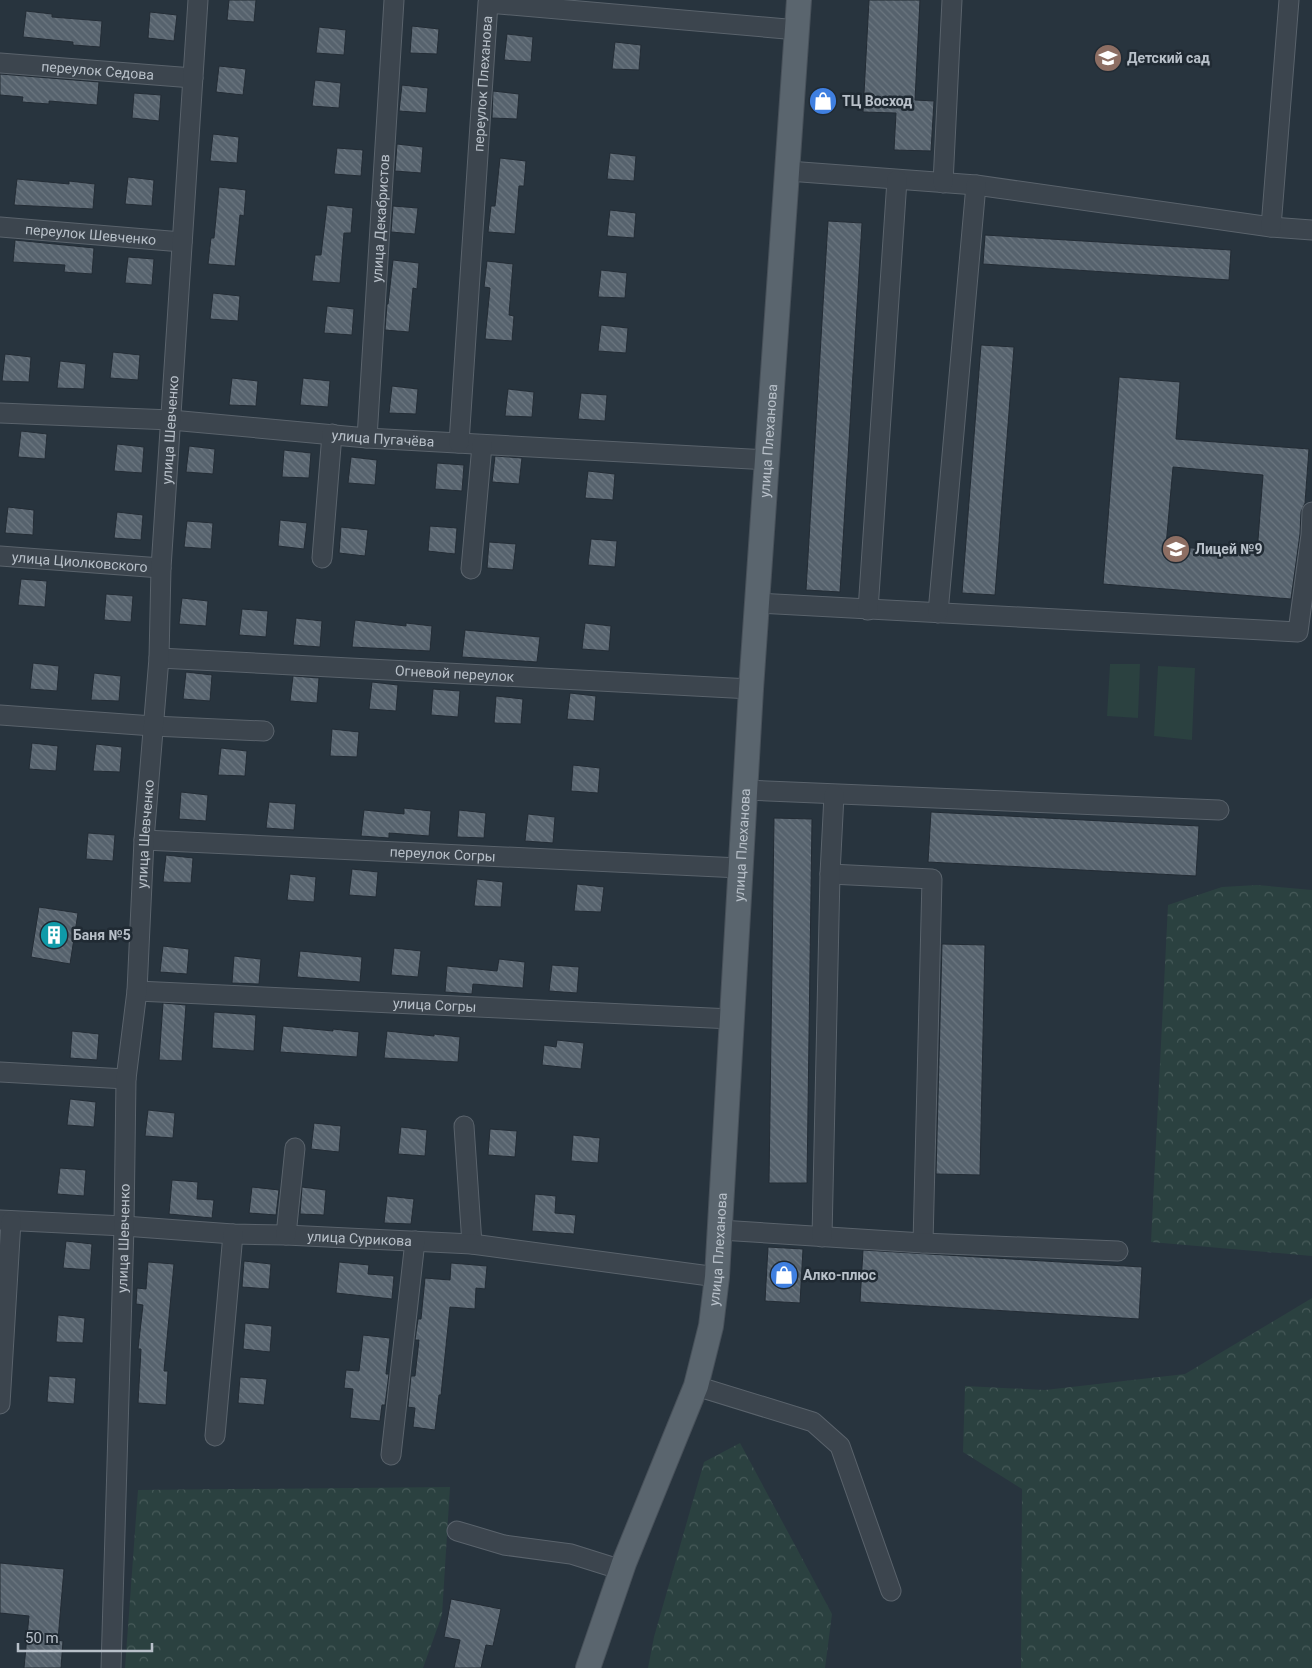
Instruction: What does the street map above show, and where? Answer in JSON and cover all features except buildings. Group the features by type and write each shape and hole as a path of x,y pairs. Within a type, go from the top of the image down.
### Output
{"main road":[{"name":"улица Плеханова","path":"588,1668 622,1570 696,1386 711,1326 717,1276 751,689 799,0"}],"street":[{"name":"улица Шевченко","path":"111,1668 124,1226 126,1079 137,991 144,840 159,658 161,568 198,0"},
{"name":"улица Декабристов","path":"368,438 394,0"},
{"path":"944,183 952,0"},
{"path":"1271,227 1289,0"},
{"name":"переулок Плеханова","path":"459,443 488,3 798,30"},
{"name":"переулок Седова","path":"0,63 193,78"},
{"path":"788,171 976,185 1271,227 1312,230"},
{"path":"868,610 897,180"},
{"path":"938,613 976,185"},
{"name":"переулок Шевченко","path":"0,227 182,242"},
{"name":"улица Пугачёва","path":"0,413 171,420 368,438 767,460"},
{"path":"322,558 332,434"},
{"path":"471,569 482,445"},
{"path":"757,603 1298,632 1311,535 1312,512"},
{"name":"улица Циолковского","path":"0,556 161,568"},
{"name":"Огневой переулок","path":"159,658 751,689"},
{"path":"0,715 153,726 264,731"},
{"path":"745,790 1218,810"},
{"path":"822,1237 830,874 834,795"},
{"name":"переулок Согры","path":"144,840 740,868"},
{"path":"830,874 932,879 923,1243"},
{"name":"улица Согры","path":"137,991 732,1019"},
{"path":"0,1072 126,1079"},
{"path":"464,1126 472,1244"},
{"path":"286,1235 295,1148"},
{"path":"0,1404 6,1221"},
{"name":"улица Сурикова","path":"6,1221 124,1226 232,1234 472,1244 717,1276"},
{"path":"720,1230 923,1243 1118,1251"},
{"path":"215,1436 232,1234"},
{"path":"391,1455 415,1241"},
{"path":"696,1386 813,1422 840,1446 892,1591"},
{"path":"457,1531 504,1545 571,1554 622,1570"}],"green space":[{"path":"1110,664 1140,664 1138,718 1107,716"},
{"path":"1158,666 1195,668 1192,740 1154,736"},
{"path":"1257,885 1312,890 1312,1256 1151,1242 1168,905 1222,887"},
{"path":"1312,1298 1312,1668 1021,1668 1022,1489 963,1452 965,1386 1045,1390 1185,1374"},
{"path":"740,1443 832,1614 825,1668 648,1668 654,1637 704,1462"},
{"path":"450,1487 442,1615 423,1668 125,1668 138,1490"}],"place":[{"name":"Детский сад","path":"1108,58"},
{"name":"ТЦ Восход","path":"823,101"},
{"name":"Лицей №9","path":"1176,549"},
{"name":"Баня №5","path":"54,935"},
{"name":"Алко-плюс","path":"784,1275"}]}
